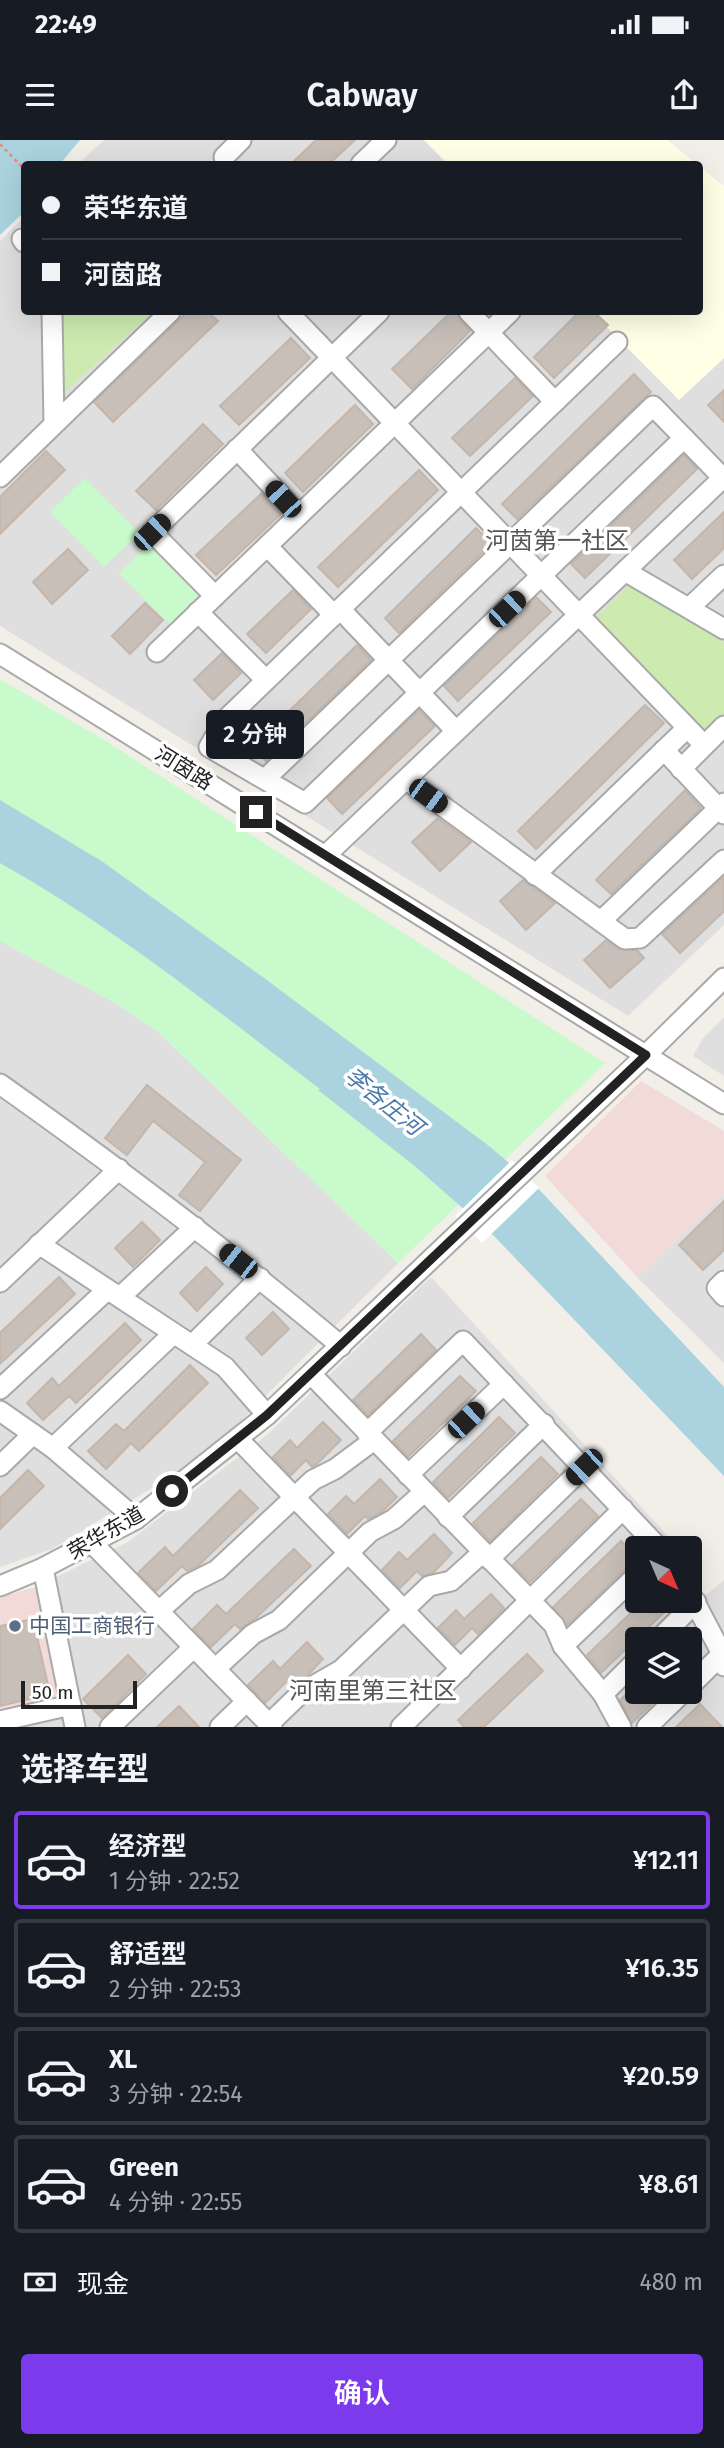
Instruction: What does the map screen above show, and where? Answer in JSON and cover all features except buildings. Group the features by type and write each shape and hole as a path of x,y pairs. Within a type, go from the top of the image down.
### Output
{"street":[{"path":"224,157 242,140"},
{"path":"364,161 386,140"},
{"path":"52,315 54,424"},
{"path":"0,477 167,315"},
{"path":"291,315 704,745"},
{"path":"215,596 152,532 376,315"},
{"path":"472,315 555,402"},
{"path":"157,652 507,315"},
{"path":"617,342 224,721 209,747 305,803 684,438"},
{"path":"265,779 653,406 723,477 325,856"},
{"path":"237,449 299,516"},
{"path":"267,546 389,660 456,731"},
{"path":"625,571 724,629"},
{"path":"690,608 724,575"},
{"path":"198,612 266,680"},
{"name":"河茵路","path":"0,654 724,1104"},
{"path":"681,769 724,726"},
{"path":"535,875 687,728"},
{"path":"601,921 722,808 664,750"},
{"path":"407,780 625,939 640,938 724,860"},
{"name":"荣华东道","path":"0,1586 43,1569 136,1519 267,1415 724,978"},
{"path":"0,1084 195,1227 341,1346"},
{"path":"4,1272 39,1244 118,1168"},
{"path":"0,1389 195,1227"},
{"path":"39,1244 225,1367 267,1415"},
{"path":"192,1345 260,1278"},
{"path":"724,1281 717,1288 724,1296"},
{"path":"53,1448 173,1334"},
{"path":"159,1611 189,1584 217,1570 313,1480 335,1469 371,1436 463,1341 648,1536"},
{"path":"311,1374 554,1625 563,1646 603,1694 621,1727"},
{"path":"408,1475 504,1384"},
{"path":"0,1411 53,1448 136,1519"},
{"path":"448,1517 544,1424"},
{"path":"0,1466 33,1434"},
{"path":"238,1439 461,1670"},
{"path":"93,1544 270,1725 301,1693 341,1670 429,1586 451,1581 486,1556 584,1467"},
{"path":"215,1669 253,1634 279,1620 370,1532 394,1519 424,1492"},
{"path":"401,1727 623,1509"},
{"path":"43,1569 75,1727"},
{"path":"563,1646 625,1587"},
{"path":"701,1614 723,1660 702,1677"},
{"path":"110,1727 194,1647"},
{"path":"603,1694 625,1672"},
{"path":"220,1727 247,1701"},
{"path":"647,1727 671,1704"},
{"path":"0,1721 71,1705"}],"path":[{"path":"0,144 21,166"}],"shaded area":[{"path":"104,140 424,140 445,161 81,161"},
{"path":"424,140 667,140 693,161 445,161"},
{"path":"703,169 724,186 724,358 679,400 595,315 703,315"},
{"path":"21,220 21,315 595,315 679,400 724,358 724,925 628,1016 0,626 0,241"},
{"path":"0,941 115,1003 157,1031 398,1263 209,1453 52,1549 0,1567"},
{"path":"724,1017 724,1076 693,1056 703,1038"},
{"path":"641,1081 724,1131 724,1195 637,1277 545,1176"},
{"path":"724,1195 724,1363 637,1277"},
{"path":"431,1277 668,1536 625,1536 625,1614 702,1614 702,1593 704,1597 724,1580 724,1727 0,1727 0,1597 34,1588 128,1542 268,1434"},
{"path":"34,1588 63,1698 0,1713 0,1597"}],"green space":[{"path":"59,315 150,315 65,392"},
{"path":"85,478 139,533 104,567 50,512"},
{"path":"149,543 200,594 170,624 119,574"},
{"path":"629,585 724,641 724,715 704,734 593,620"},
{"path":"0,679 106,741 605,1063 398,1263 157,1031 115,1003 0,941"}],"water":[{"path":"0,140 80,140 62,161 21,161 21,215 0,235"},
{"name":"李各庄河","path":"0,800 103,862 489,1146 534,1184 724,1387 724,1476 494,1236 416,1167 318,1090 320,1089 164,970 83,914 0,863"}],"pier":[{"path":"512,1160 539,1188 482,1243 455,1216"}],"place":[{"name":"中国工商银行","path":"15,1626"}],"district":[{"name":"河茵第一社区","path":"557,541"},
{"name":"河南里第三社区","path":"373,1691"}],"route":[{"path":"172,1491 267,1415 646,1055 256,812"}]}
